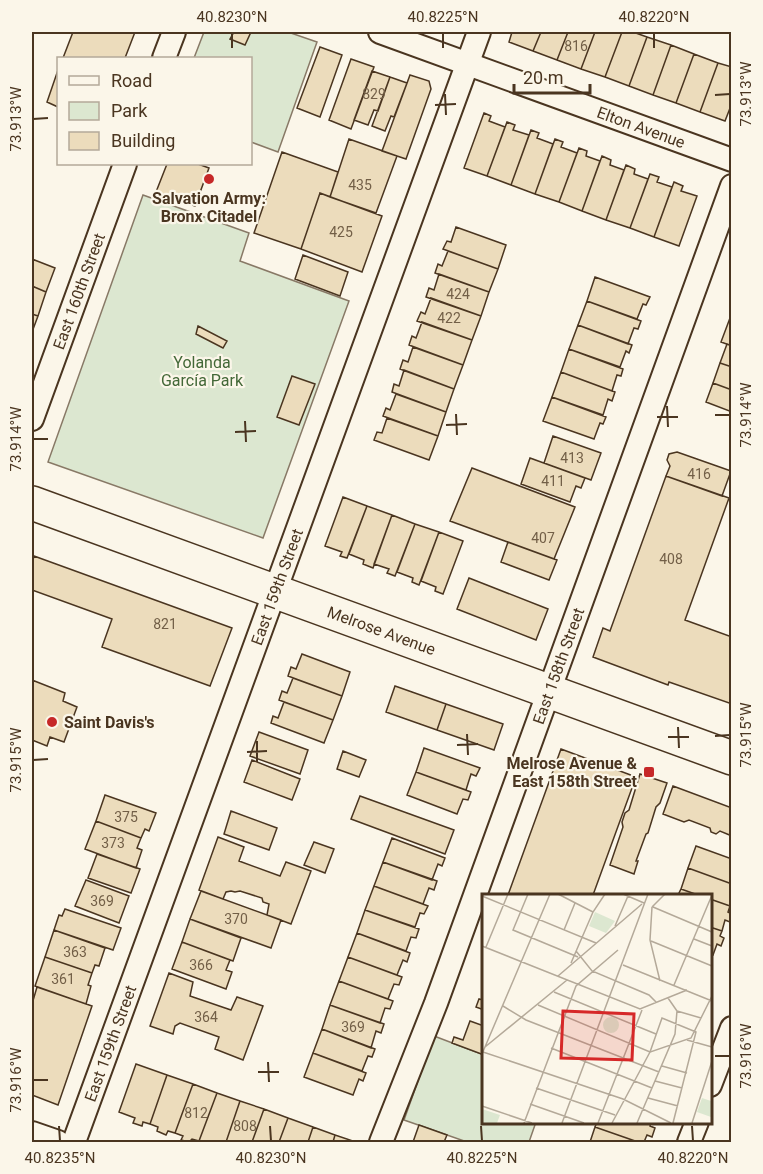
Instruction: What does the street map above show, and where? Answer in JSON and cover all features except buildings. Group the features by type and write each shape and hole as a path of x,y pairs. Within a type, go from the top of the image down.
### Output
{"main road":[{"name":"Melrose Avenue","path":"32,503 732,758"}],"street":[{"path":"164,57 174,32"},
{"name":"Elton Avenue","path":"380,32 732,160"},
{"name":"East 159th Street","path":"74,1143 479,32"},
{"name":"East 160th Street","path":"32,419 125,165"},
{"name":"East 158th Street","path":"381,1143 436,1003 732,186"},
{"path":"712,1082 732,1028"},
{"path":"689,1143 697,1123"},
{"path":"32,1133 58,1143"}],"green space":[{"path":"204,32 288,32 317,42 278,152 252,142 252,57 194,57"},
{"name":"Yolanda García Park","path":"143,195 249,233 240,261 349,301 263,538 48,462"},
{"path":"434,1036 482,1054 482,1123 536,1123 529,1142 467,1142 404,1120"}],"place":[{"name":"Salvation Army: Bronx Citadel","path":"209,179"},
{"name":"Saint Davis's","path":"52,722"},
{"name":"Melrose Avenue & East 158th Street","path":"649,772"}]}
